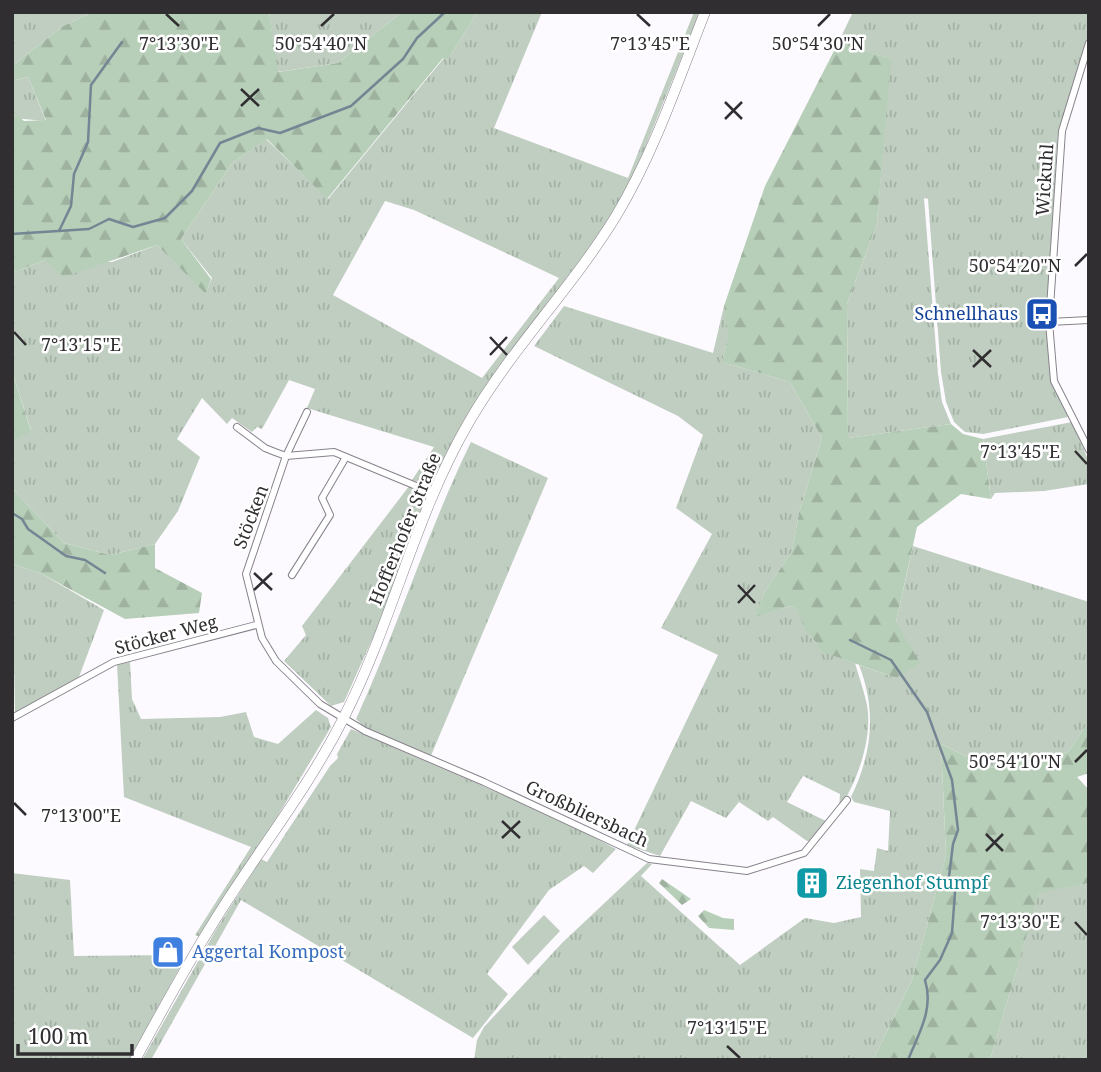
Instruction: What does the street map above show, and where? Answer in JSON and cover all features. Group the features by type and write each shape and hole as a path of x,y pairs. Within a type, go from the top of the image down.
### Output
{"street":[{"name":"Hofferhofer Straße","path":"135,1060 194,955 300,793 343,720 373,653 433,492 457,443 490,387 604,235 626,199 655,139 705,12"},
{"name":"Wickuhl","path":"1089,43 1062,131 1049,322 1054,381 1083,433 1089,450"},
{"path":"1049,322 1089,320"},
{"name":"Stöcken","path":"307,412 286,456 246,574 256,625 276,662 300,688 343,720"},
{"path":"237,427 265,448 286,456 319,451 346,457 433,492"},
{"path":"292,575 330,515 322,498 346,457"},
{"name":"Stöcker Weg","path":"12,718 114,662 256,625"},
{"name":"Großbliersbach","path":"343,720 649,859 736,872 747,871 804,853 848,800"}],"green space":[{"path":"12,12 93,12 63,26 12,66"},
{"path":"93,12 269,12 278,72 338,63 402,12 477,12 448,60 443,58 327,199 267,139 233,162 181,239 211,279 206,294 157,245 64,277 45,260 12,273 12,118 18,116 24,121 46,120 28,77 17,80 12,74 12,66 63,26"},
{"path":"269,12 402,12 338,63 277,72"},
{"path":"477,12 542,12 494,128 628,178 694,12 700,12 632,180 602,230 489,384 434,478 421,483 412,480 434,447 307,408 315,389 289,380 262,429 257,427 252,432 232,418 227,424 202,398 177,439 200,457 178,511 155,544 110,555 64,543 12,488 12,442 31,430 12,371 12,273 45,260 112,262 157,245 206,293 212,278 181,239 233,162 266,139 328,199 444,58 448,60","holes":["385,201 414,210 559,278 482,378 333,295"]},
{"path":"853,12 1089,12 1089,35 1058,132 1046,319 1051,382 1068,417 983,434 965,432 954,422 946,402 941,372 928,199 924,198 938,374 942,402 951,424 848,438 847,304 877,223 890,59 838,43"},
{"path":"838,43 891,59 877,223 847,304 848,438 951,424 963,434 983,439 991,499 961,494 917,527 896,622 920,663 896,678 823,652 805,629 797,609 790,606 755,617 764,593 792,551 799,513 822,438 790,382 722,362 728,336 724,306 765,186"},
{"path":"12,74 17,80 28,77 46,121 12,118"},
{"path":"564,306 713,353 724,306 729,333 722,362 790,382 822,438 799,513 792,551 764,593 756,616 790,606 798,609 818,645 833,655 855,663 866,700 866,746 852,786 839,809 840,794 803,776 787,802 828,822 812,841 807,841 773,817 768,821 739,802 726,818 691,801 660,856 627,845 718,655 661,628 712,534 676,508 703,435 678,416 534,346"},
{"path":"12,371 31,431 12,442"},
{"path":"1072,422 1087,457 1089,484 1044,491 995,493 991,499 983,439"},
{"path":"471,442 548,478 430,758 365,728 356,719 386,650 440,510"},
{"path":"410,485 418,489 425,503 384,613 344,702 331,706 284,661 306,635 302,626"},
{"path":"12,488 64,543 110,555 155,544 155,568 202,593 199,613 125,619 42,574 12,564"},
{"path":"913,546 1089,602 1089,721 1068,752 990,768 941,744 946,855 912,980 873,1060 474,1060 477,1040 484,1027 562,943 647,863 652,864 641,876 740,965 805,918 834,923 861,917 860,869 874,871 877,848 888,851 890,811 854,802 851,797 864,765 870,732 868,699 859,665 896,678 896,622"},
{"path":"12,564 42,574 104,610 79,677 15,714"},
{"path":"130,662 132,699 141,719 220,717 246,712 254,737 278,744 316,710 328,718 331,727 258,849 200,937 195,935 251,847 124,797 117,664"},
{"path":"1089,721 1089,773 1077,777 1089,790 1089,883 1039,893 990,1060 873,1060 912,980 946,855 941,744 990,768 1068,752"},
{"path":"351,729 557,818 616,849 593,873 584,866 549,890 487,974 508,994 473,1038 241,900 151,1060 142,1060 217,928 261,859 267,862 338,758 337,754"},
{"path":"12,873 70,880 74,956 174,955 184,960 129,1060 12,1060"},
{"path":"662,879 691,899 682,905 659,883"},
{"path":"1089,883 1089,1060 990,1060 1039,892"},
{"path":"704,910 723,918 734,919 734,930 709,928 698,916"},
{"path":"544,915 560,931 528,965 512,947"}],"waterway":[{"path":"12,234 89,229 109,219 133,227 165,218 192,191 220,143 258,128 280,133 351,106 403,59 417,38 445,12"},
{"path":"59,231 71,206 74,174 88,142 91,85 122,42"},
{"path":"12,513 22,519 28,529 66,556 85,560 105,573"},
{"path":"850,640 891,660 927,712 952,780 958,830 953,844 948,885 955,892 952,933 940,960 925,980 928,1001 926,1011 908,1060"}],"place":[{"name":"Schnellhaus","path":"1042,314"},
{"name":"Ziegenhof Stumpf","path":"812,883"},
{"name":"Aggertal Kompost","path":"168,952"}]}
